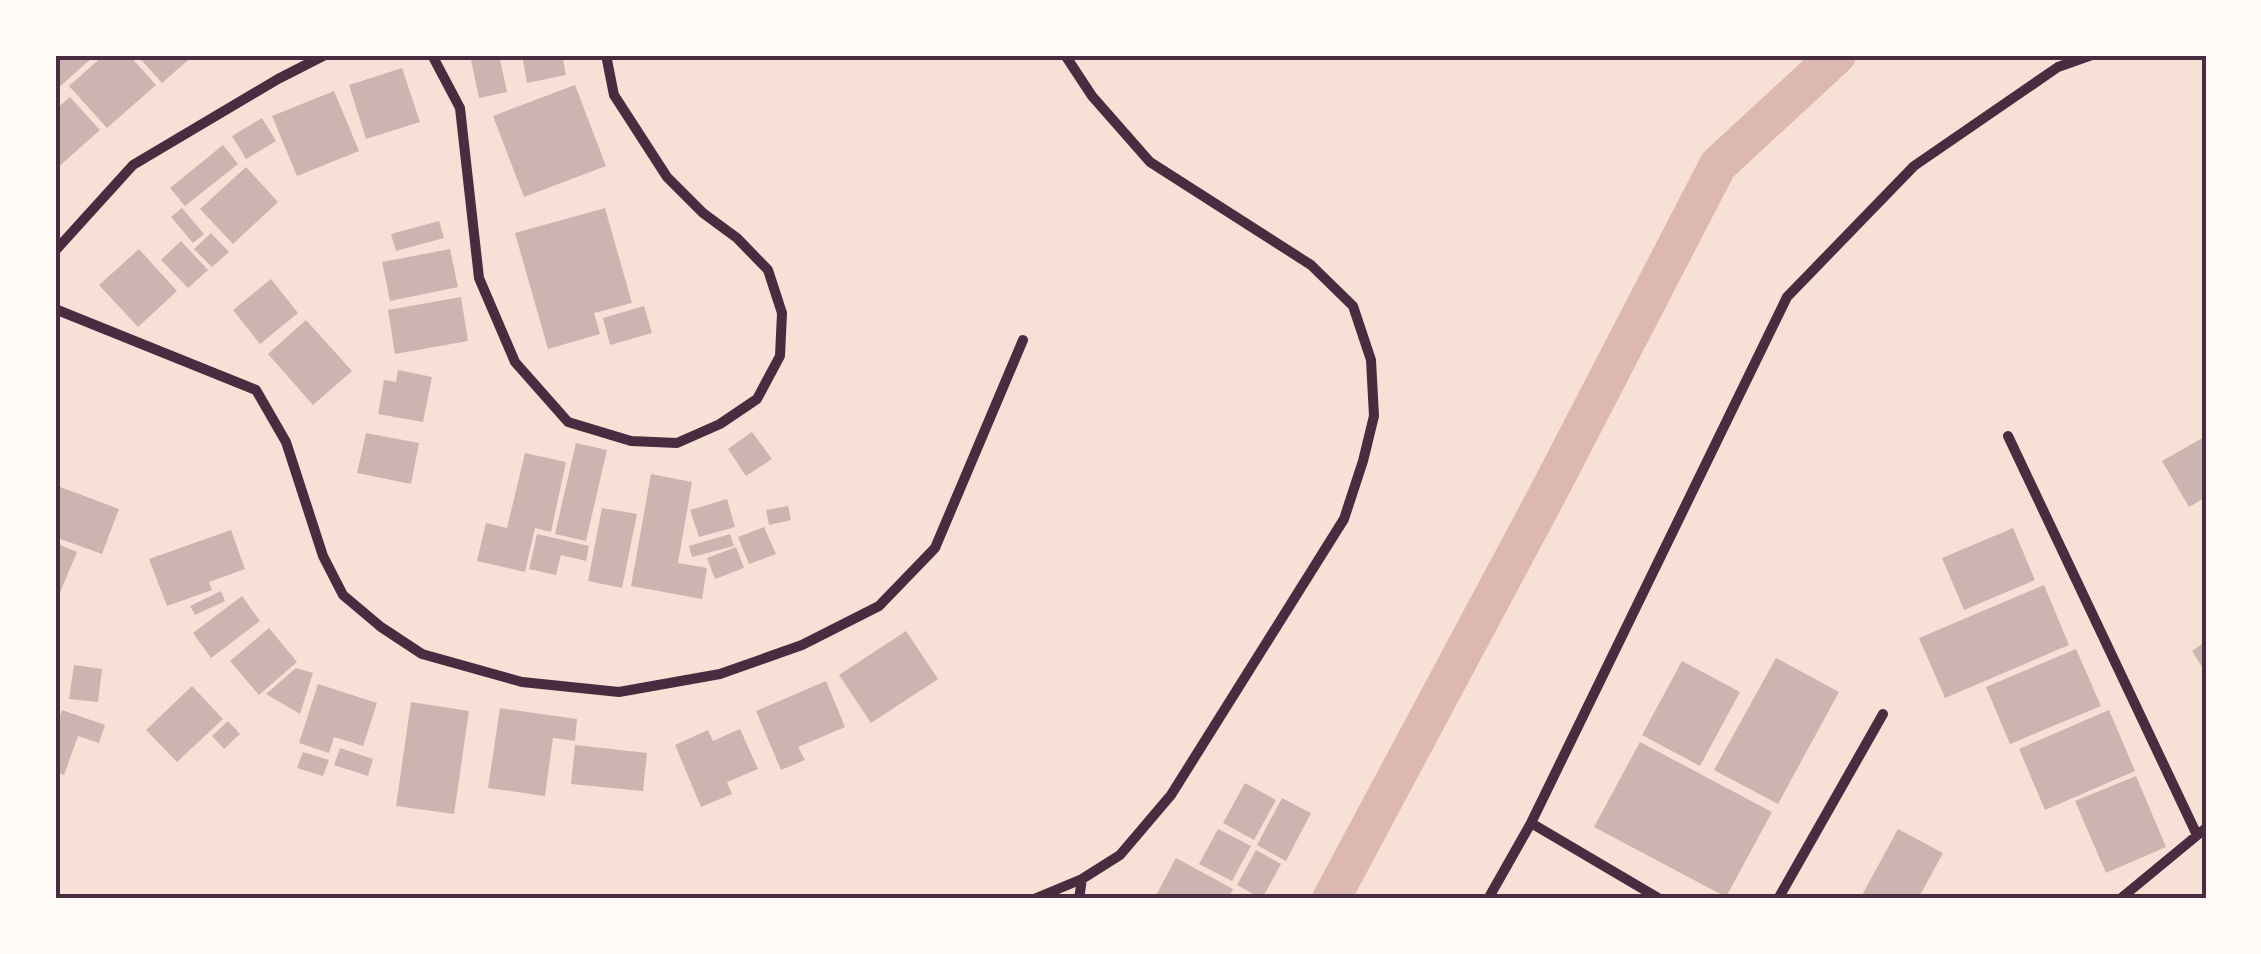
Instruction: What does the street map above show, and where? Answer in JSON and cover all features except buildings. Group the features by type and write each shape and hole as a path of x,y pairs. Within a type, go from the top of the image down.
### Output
{"street":[{"path":"55,252 134,165 325,55"},
{"path":"432,55 460,108 479,278 515,362 568,422 630,441 678,443 720,424 756,399 780,356 782,313 768,270 667,177 614,95 606,55"},
{"path":"1034,899 1082,878 1120,855 1171,795 1344,519 1374,416 1371,360 1353,306 1311,265 1150,162 1092,96 1066,55"},
{"path":"1488,899 1531,823 1787,297 1914,166 2058,67 2092,55"},
{"path":"55,310 256,390 286,442 323,556 343,595 381,627 422,654 505,678 619,692 720,674 802,646 879,606 935,548 1023,340"},
{"path":"2008,436 2202,832 2120,899"},
{"path":"1778,899 1884,714"},
{"path":"1531,823 1660,899"},
{"path":"1078,899 1082,878"}],"waterway":[{"path":"1331,899 1718,165 1837,55"}]}
